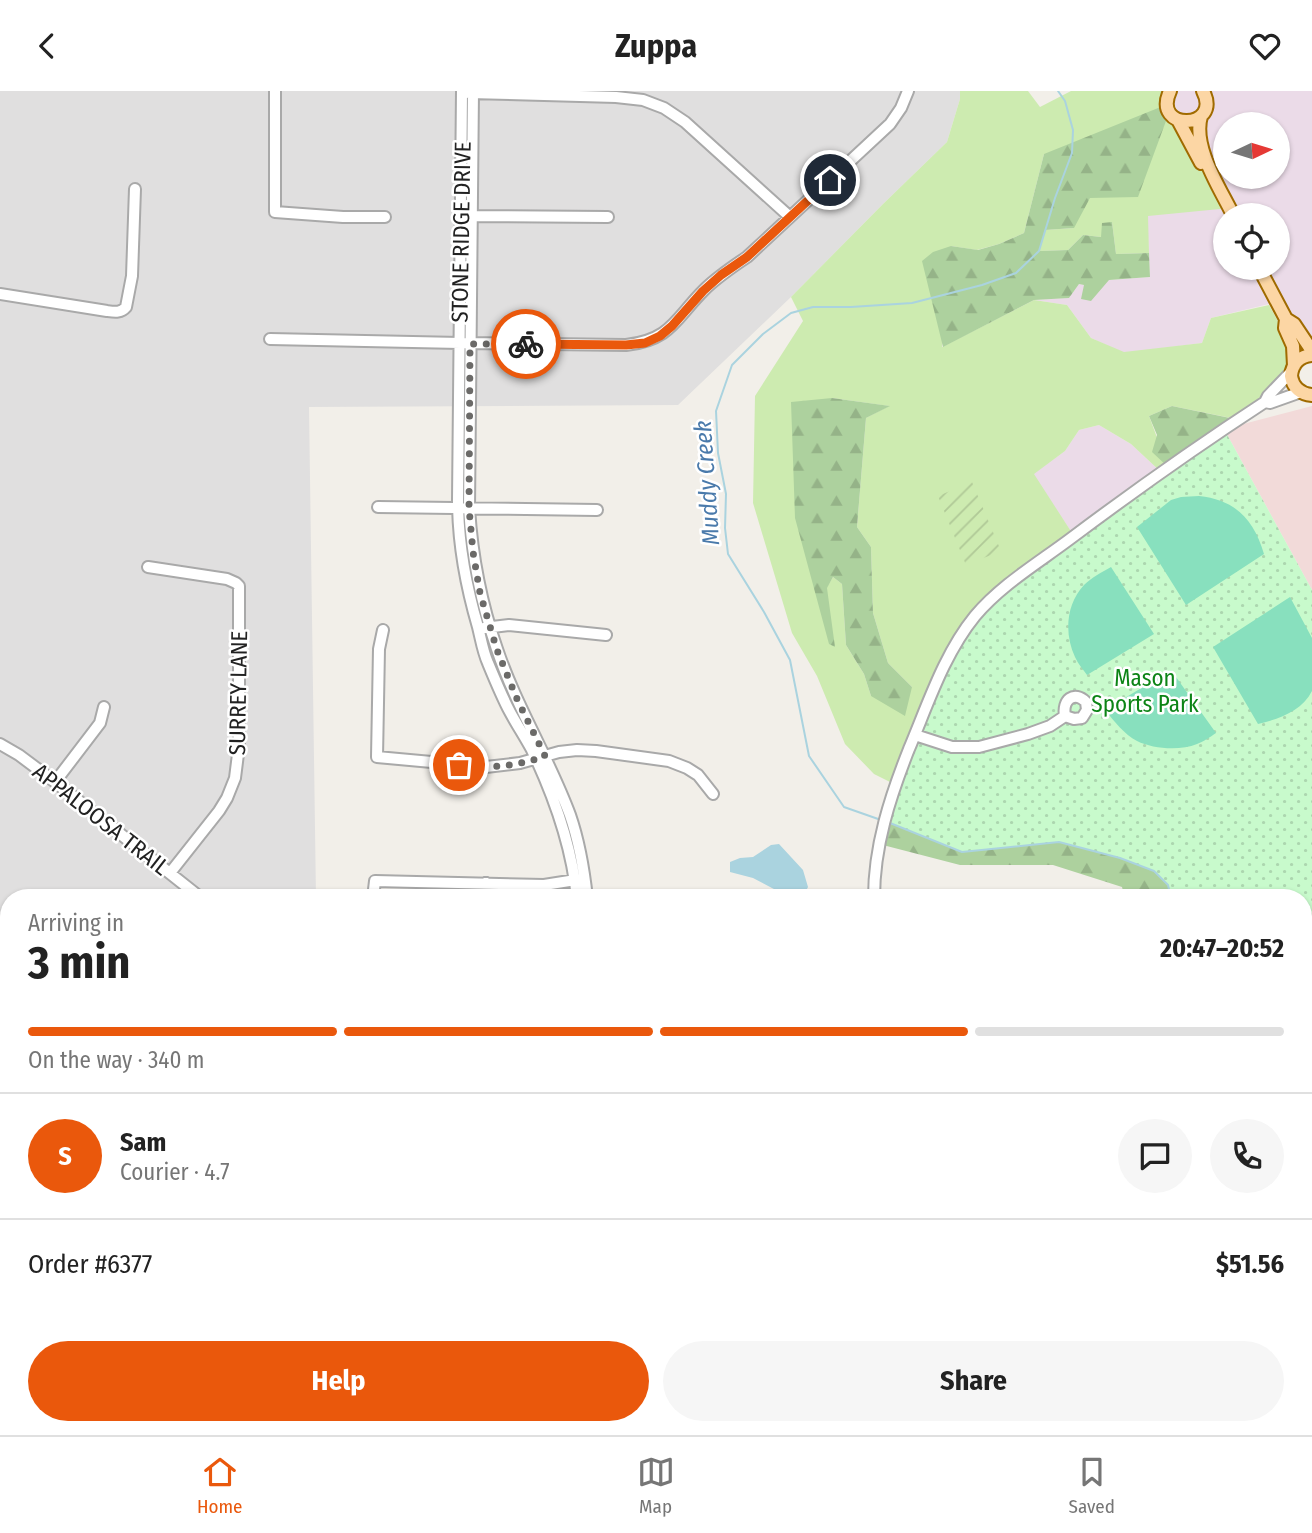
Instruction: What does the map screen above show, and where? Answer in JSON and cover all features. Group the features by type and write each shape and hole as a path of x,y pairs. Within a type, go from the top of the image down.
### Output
{"main road":[{"path":"1167,94 1168,109 1178,120 1190,122 1201,116"},
{"path":"1207,95 1205,109 1198,124 1201,146 1213,173"},
{"path":"1178,120 1204,169 1213,177"},
{"path":"1265,280 1286,320 1285,328 1293,346 1292,381 1297,389 1307,395"},
{"path":"1286,320 1294,324 1312,353 1303,357 1293,369"}],"street":[{"path":"275,91 275,212 385,217"},
{"path":"270,339 626,345 645,343 672,326 703,291 747,257 890,124 908,91"},
{"path":"468,92 617,97 643,100 664,108 685,122 790,217"},
{"name":"STONE RIDGE DRIVE","path":"468,92 464,569 487,660 510,712 540,757"},
{"path":"0,294 107,311 123,310 126,307 132,276 135,189"},
{"path":"467,216 608,217"},
{"path":"875,889 879,844 888,807 941,672 975,617 990,601 1036,564 1178,460 1265,401 1293,369"},
{"path":"1265,401 1270,403 1307,395"},
{"path":"378,507 597,510"},
{"name":"STONE RIDGE DRIVE","path":"464,508 480,593 497,650 540,757 584,889"},
{"name":"SURREY LANE","path":"148,567 227,579 239,586 239,746 235,778 219,811 170,873"},
{"path":"478,630 490,626 520,626 606,635"},
{"path":"383,630 379,649 377,757 486,767 520,763 577,750 668,761 698,775 713,794"},
{"path":"55,782 100,723 104,707"},
{"path":"915,735 951,747 979,747 1028,734 1050,726 1065,716"},
{"name":"APPALOOSA TRAIL","path":"0,744 55,782 190,889"},
{"path":"374,889 375,881 544,885 580,880"},
{"name":"STONE RIDGE DRIVE","path":"578,889 580,880"},
{"path":"486,883 486,889"}],"shaded area":[{"path":"0,91 960,91 947,142 678,405 309,407 316,889 0,889"},
{"path":"1166,91 1312,91 1312,346 1277,302 1211,318 1202,343 1124,353 1091,338 1067,305 1034,300 1069,298 1079,284 1150,277 1147,216 1190,131"},
{"path":"1312,406 1312,590 1224,429"},
{"path":"1099,425 1131,444 1161,472 1074,536 1033,474 1065,451 1079,430"}],"green space":[{"path":"960,91 1028,91 1040,107 1071,91 1166,91 1213,177 1213,189 1220,189 1227,203 1213,203 1213,210 1148,216 1149,253 1116,254 1112,222 1101,237 1083,235 1068,250 1039,251 1045,230 1074,228 1044,154 1024,233 977,250 951,246 942,347 1034,300 1067,305 1091,338 1124,352 1202,343 1211,318 1269,305 1286,340 1289,354 1282,377 1274,387 1231,418 1172,406 1149,416 1168,467 1161,472 1131,444 1099,425 1079,430 1065,451 1034,474 1074,536 896,785 874,774 845,744 817,676 792,633 753,503 755,396 803,321 791,297 947,142","holes":["832,398 889,406 866,418 857,527 871,547 873,613 888,663 912,687 871,696 864,674 846,645 842,584 833,577 827,587"]},
{"path":"1173,102 1138,197 1090,198 1074,228 1045,230 1039,251 1068,250 1083,235 1101,237 1102,223 1112,222 1116,254 1149,253 1150,277 1109,280 1091,301 1081,299 1084,285 1079,284 1069,298 1034,300 943,347 922,261 933,252 951,246 978,250 1024,233 1044,154"},
{"path":"832,398 890,406 866,418 857,527 871,547 873,613 888,663 912,687 905,716 871,696 864,674 846,645 842,584 833,577 827,588 835,647 829,644 795,518 791,402"},
{"path":"1172,406 1230,418 1224,429 1168,467 1152,452 1157,435 1149,416"},
{"name":"Mason Sports Park","path":"1224,429 1312,590 1312,889 1169,889 1154,871 1120,858 1059,842 962,852 885,821 941,672 990,601"},
{"path":"972,482 1001,551 966,565 938,496"},
{"path":"1199,496 1223,502 1242,514 1255,531 1264,554 1186,605 1137,527 1171,500"},
{"path":"1111,567 1154,634 1087,675 1071,648 1068,629 1070,610 1084,585"},
{"path":"1290,597 1312,638 1312,691 1296,709 1282,717 1258,724 1213,647"},
{"path":"1171,670 1216,733 1183,748 1143,744 1124,731 1105,710"},
{"path":"888,807 1102,828 1170,874 1174,889 1123,889 1053,865 960,865 879,844"}],"water":[{"path":"779,844 803,870 807,889 774,889 753,878 730,872 730,862 753,857 771,845"}],"waterway":[{"name":"Muddy Creek","path":"881,820 844,807 809,756 790,660 728,554 725,528 726,494 718,453 716,411 732,365 763,334 791,313 813,307 912,303 982,285 1016,273 1039,251 1072,153 1073,130 1065,101 1058,91"},
{"name":"Muddy Creek","path":"890,823 962,852 1059,842 1120,858 1154,871 1169,889"}],"way so far":[{"path":"459,765 501,766 545,756 497,650 480,593 469,508 470,344 526,344"}],"route":[{"path":"526,344 626,345 645,343 660,336 703,291 747,257 830,180"}]}
